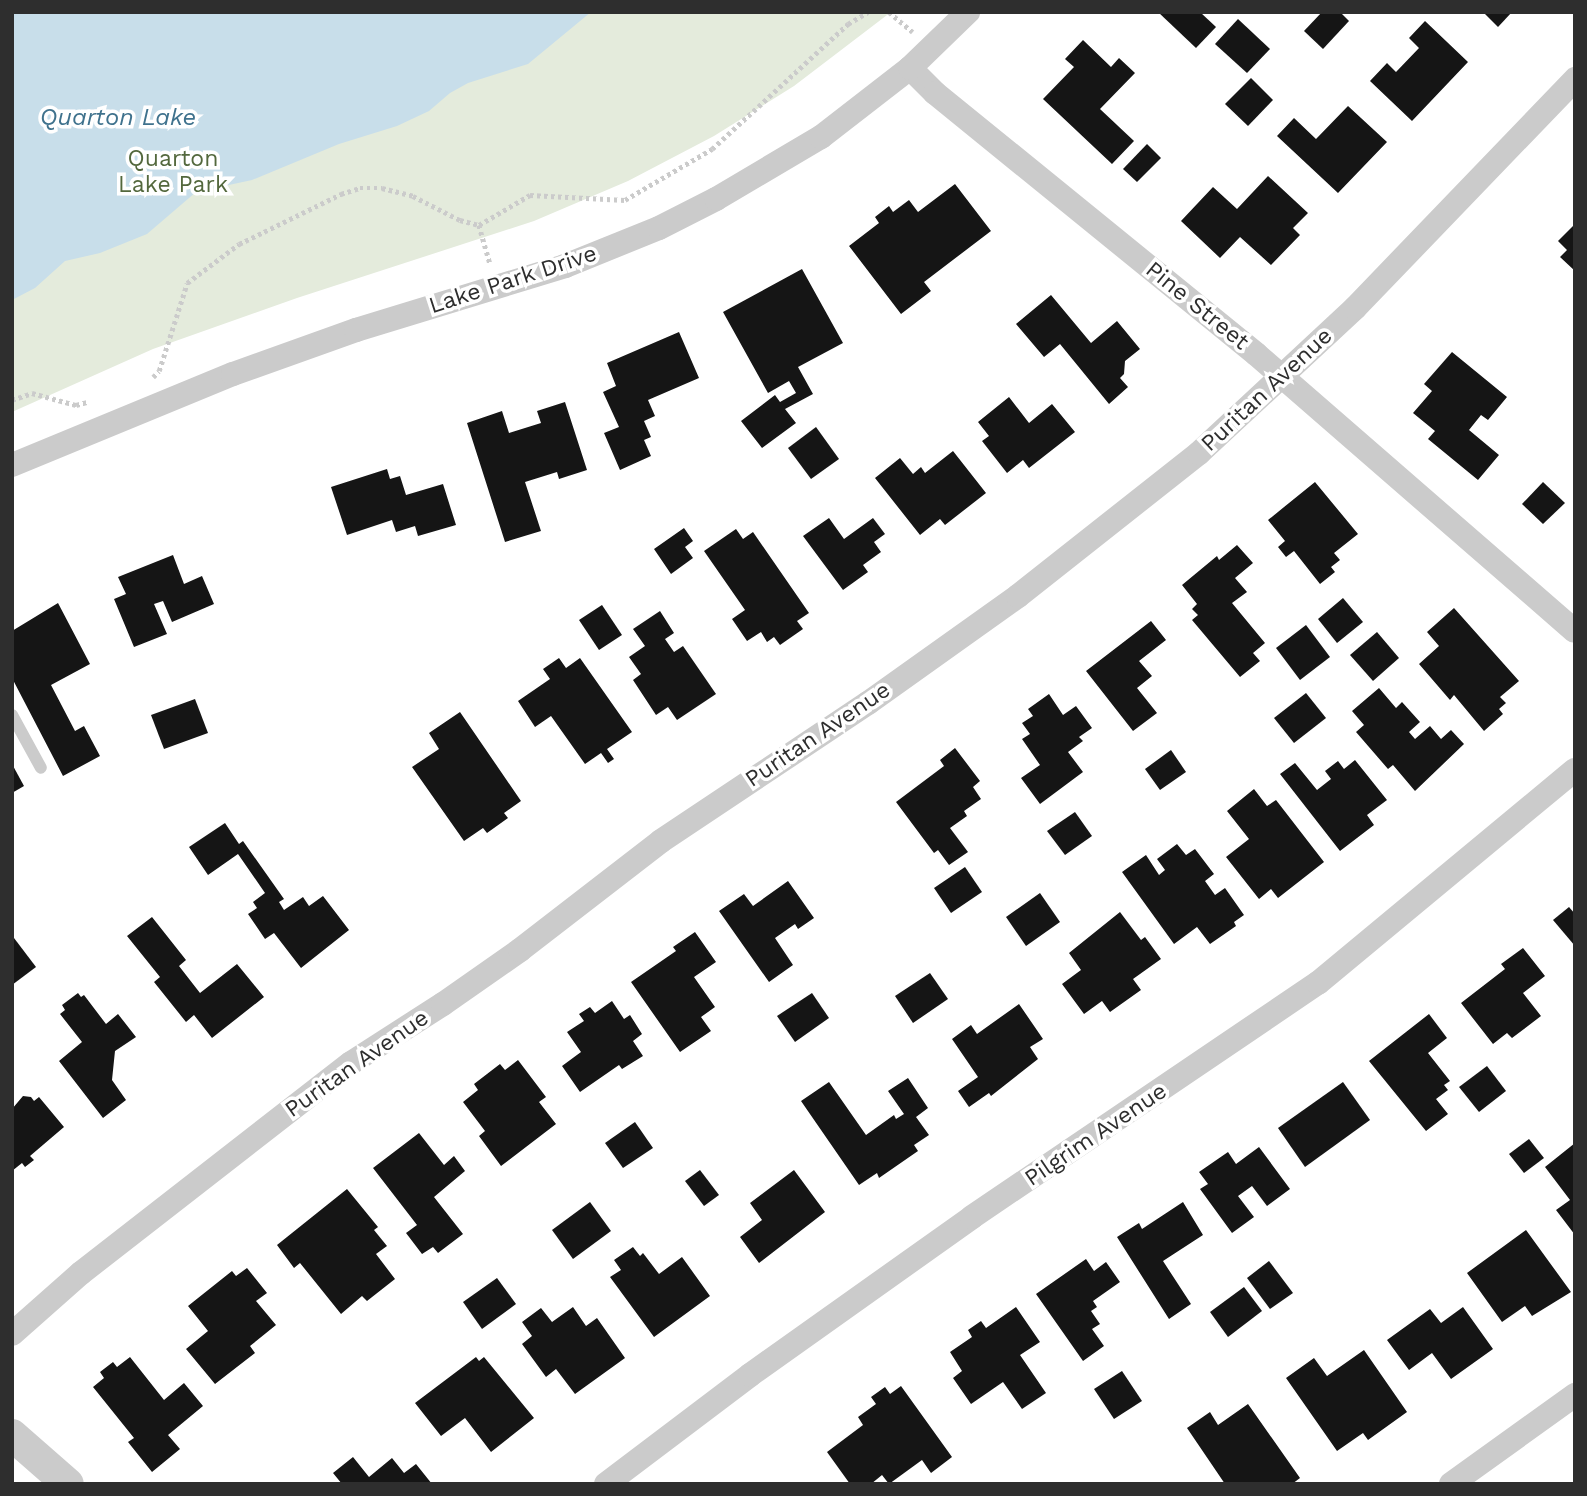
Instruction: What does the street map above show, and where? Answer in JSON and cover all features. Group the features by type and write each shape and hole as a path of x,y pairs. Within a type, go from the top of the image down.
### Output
{"street":[{"name":"Lake Park Drive","path":"12,465 233,374 356,330 565,267 659,228 716,199 821,136 910,68 968,12"},
{"name":"Pine Street","path":"910,68 935,93 1281,376 1575,631"},
{"name":"Puritan Avenue","path":"12,1334 81,1273 351,1063 443,1004 520,950 661,841 868,703 1018,596 1199,453 1355,308 1575,79"},
{"name":"Pilgrim Avenue","path":"606,1484 750,1375 972,1217 1318,983 1575,770"},
{"path":"1451,1484 1575,1395"},
{"path":"12,1435 68,1484"}],"lane":[{"path":"12,715 41,768"}],"path":[{"path":"151,379 159,371 187,283 239,244 341,194 360,188 382,188 413,196 460,220 479,225 530,195 625,200 712,149 848,24 868,12"},
{"path":"889,12 920,39"},
{"path":"479,225 492,272"},
{"path":"12,400 32,393 76,405 89,402"}],"green space":[{"name":"Quarton Lake Park","path":"12,12 891,12 794,86 714,136 628,181 534,221 297,298 153,349 12,412"}],"water":[{"name":"Quarton Lake","path":"12,12 591,12 528,64 468,83 450,93 429,111 397,126 339,144 252,180 196,192 147,234 100,253 65,261 35,288 12,300"}],"building":[{"path":"1158,12 1200,12 1216,27 1196,48"},
{"path":"1322,12 1340,12 1349,21 1323,49 1304,31"},
{"path":"1483,12 1512,12 1498,27"},
{"path":"1238,19 1270,49 1247,73 1215,44"},
{"path":"1425,21 1468,62 1412,121 1370,81 1387,63 1396,72 1419,48 1409,38"},
{"path":"1083,40 1111,67 1119,58 1135,73 1100,109 1134,141 1112,164 1043,99 1074,67 1065,59"},
{"path":"1251,78 1273,100 1248,126 1225,104"},
{"path":"1348,106 1387,142 1338,193 1277,136 1294,118 1316,139"},
{"path":"1147,144 1161,158 1137,182 1123,169"},
{"path":"1268,176 1308,213 1293,228 1300,235 1271,265 1240,237 1220,258 1181,221 1213,187 1237,209"},
{"path":"955,184 991,231 924,282 931,291 901,314 849,246 879,223 875,217 889,206 893,212 909,200 918,212"},
{"path":"1575,224 1575,271 1560,257 1567,250 1558,241"},
{"path":"802,269 843,343 798,367 813,394 785,409 796,423 762,448 741,421 775,395 780,402 796,393 789,381 768,393 723,312"},
{"path":"1051,295 1091,343 1117,321 1140,349 1125,361 1124,374 1120,378 1128,387 1109,404 1060,344 1044,357 1016,324"},
{"path":"679,332 699,378 648,400 655,416 644,421 651,437 644,440 651,456 620,470 604,433 619,427 603,392 616,386 607,363"},
{"path":"1452,352 1507,397 1488,420 1481,415 1469,430 1499,455 1478,480 1428,439 1435,431 1413,413 1432,391 1424,384"},
{"path":"1009,397 1029,423 1052,404 1075,432 1029,468 1023,460 1007,473 982,441 989,436 978,422"},
{"path":"565,402 587,470 559,479 557,472 525,482 541,531 505,542 467,423 502,411 509,433 541,423 537,411"},
{"path":"816,427 839,459 811,479 788,448"},
{"path":"953,451 986,493 945,525 940,519 920,535 875,478 900,458 913,474 921,467 925,473"},
{"path":"387,469 390,479 400,476 406,495 443,484 456,525 418,536 415,526 396,532 392,520 347,535 331,487"},
{"path":"1315,482 1358,534 1334,553 1340,560 1331,567 1335,572 1320,584 1294,551 1286,557 1278,547 1285,541 1268,520"},
{"path":"1543,482 1565,503 1543,524 1522,504"},
{"path":"829,518 844,539 873,518 885,534 874,542 881,552 863,565 868,572 843,590 803,536"},
{"path":"684,528 693,541 685,547 693,558 671,574 654,549"},
{"path":"736,529 743,539 753,532 809,613 797,621 803,629 780,645 774,637 767,642 761,632 747,641 732,619 745,610 704,551"},
{"path":"1237,545 1253,563 1235,578 1247,592 1232,603 1265,643 1253,653 1260,661 1240,677 1192,620 1198,615 1192,609 1197,604 1182,585 1217,556 1219,560"},
{"path":"173,555 184,584 202,576 214,604 172,622 163,601 154,604 167,634 134,647 114,599 126,594 118,577"},
{"path":"1343,598 1363,622 1337,643 1318,619"},
{"path":"58,603 90,664 51,685 75,731 84,726 100,756 63,776 12,678 12,631"},
{"path":"602,605 622,635 599,650 579,620"},
{"path":"1454,608 1519,681 1500,697 1506,703 1499,709 1503,714 1484,731 1454,695 1450,700 1419,664 1439,646 1427,632"},
{"path":"660,611 674,633 665,639 674,652 683,646 716,694 677,720 668,707 656,715 633,680 641,674 629,657 645,646 633,629"},
{"path":"1151,621 1166,640 1139,661 1152,676 1137,688 1157,713 1133,731 1086,671"},
{"path":"1306,625 1330,657 1300,680 1276,648"},
{"path":"1377,632 1399,658 1373,681 1350,655"},
{"path":"559,658 566,668 580,658 632,732 607,749 614,759 608,763 601,753 585,764 551,716 535,727 518,701 550,679 543,669"},
{"path":"1379,688 1396,708 1402,702 1420,722 1409,732 1415,739 1430,726 1441,739 1451,730 1464,744 1415,791 1393,765 1388,769 1356,732 1364,725 1352,711"},
{"path":"1306,693 1326,718 1294,743 1274,718"},
{"path":"1049,694 1063,715 1076,706 1092,728 1079,737 1083,741 1068,752 1083,772 1040,804 1021,778 1040,765 1022,739 1030,734 1022,723 1033,716 1028,709"},
{"path":"195,699 208,733 164,749 151,715"},
{"path":"460,712 521,801 504,813 508,818 487,833 483,828 464,841 412,767 439,749 429,733"},
{"path":"955,748 980,781 973,787 981,799 964,811 967,816 950,828 968,852 949,865 938,850 934,853 896,802 944,766 940,760"},
{"path":"1171,750 1186,772 1160,790 1145,769"},
{"path":"1355,760 1387,800 1367,815 1374,825 1340,851 1280,774 1295,763 1317,790 1331,779 1325,771 1338,761 1344,769"},
{"path":"12,764 24,786 12,793"},
{"path":"1254,789 1267,806 1276,800 1324,862 1278,898 1271,889 1259,899 1226,857 1249,839 1227,811"},
{"path":"1075,812 1092,836 1065,855 1047,831"},
{"path":"225,823 239,844 243,841 284,899 279,902 284,910 303,897 309,906 323,896 349,930 301,968 274,933 265,939 248,914 257,908 253,902 265,893 238,854 208,875 189,847"},
{"path":"1177,844 1186,855 1195,849 1214,874 1205,881 1215,895 1225,888 1244,915 1234,922 1236,926 1210,944 1197,927 1174,944 1122,872 1146,855 1159,875 1165,870 1157,859"},
{"path":"965,867 982,892 951,913 934,888"},
{"path":"788,881 814,918 798,929 795,924 775,938 793,965 769,982 719,911 744,894 753,906"},
{"path":"1040,893 1060,922 1026,946 1006,917"},
{"path":"1569,907 1575,914 1575,946 1553,920"},
{"path":"1120,912 1141,940 1145,937 1161,959 1133,979 1141,990 1110,1012 1102,1001 1084,1014 1062,984 1081,970 1069,953"},
{"path":"152,917 186,960 179,966 200,993 237,964 264,997 212,1038 194,1015 186,1022 154,982 160,977 127,936"},
{"path":"695,932 716,962 694,977 715,1007 701,1017 711,1031 680,1052 631,982 676,951 673,947"},
{"path":"14,938 36,967 12,985 12,939"},
{"path":"1523,948 1545,976 1523,993 1541,1016 1512,1038 1507,1033 1493,1044 1461,1003 1505,969 1501,964"},
{"path":"930,973 948,999 913,1023 895,996"},
{"path":"78,993 81,997 84,995 106,1024 118,1014 136,1037 115,1051 112,1080 126,1100 103,1118 59,1061 82,1042 60,1014 65,1010 62,1005"},
{"path":"812,993 829,1018 795,1042 777,1016"},
{"path":"612,1001 624,1019 630,1015 642,1034 633,1041 643,1056 622,1069 619,1065 580,1092 562,1066 581,1052 567,1032 584,1021 579,1014 590,1007 595,1013"},
{"path":"1019,1004 1043,1039 1030,1047 1038,1059 991,1096 989,1093 969,1107 958,1091 978,1077 952,1039 971,1025 977,1034"},
{"path":"1429,1014 1447,1038 1428,1053 1450,1081 1444,1085 1448,1090 1436,1099 1448,1114 1426,1131 1369,1061"},
{"path":"518,1060 546,1097 539,1102 556,1124 501,1166 479,1136 485,1131 463,1102 478,1090 474,1084 500,1064 505,1070"},
{"path":"1487,1066 1506,1091 1479,1112 1459,1087"},
{"path":"908,1078 928,1108 916,1117 929,1135 914,1145 918,1151 879,1178 877,1173 859,1185 801,1101 829,1082 866,1135 894,1115 896,1119 904,1114 888,1091"},
{"path":"1343,1082 1370,1120 1305,1167 1278,1128"},
{"path":"23,1096 31,1097 34,1101 39,1097 64,1127 30,1156 34,1160 25,1167 22,1163 12,1171 12,1109"},
{"path":"635,1122 653,1148 623,1168 605,1143"},
{"path":"419,1133 444,1165 454,1156 465,1171 434,1197 463,1234 438,1253 433,1247 422,1254 406,1233 417,1225 373,1168"},
{"path":"1529,1139 1544,1158 1524,1173 1509,1154"},
{"path":"1575,1143 1575,1235 1556,1210 1570,1200 1545,1167"},
{"path":"1259,1147 1290,1189 1267,1206 1252,1186 1238,1196 1254,1217 1232,1233 1200,1189 1208,1184 1199,1172 1228,1152 1236,1164"},
{"path":"700,1170 719,1195 704,1206 685,1181"},
{"path":"794,1170 825,1212 759,1263 740,1237 762,1220 750,1203"},
{"path":"347,1189 378,1227 374,1230 387,1246 376,1254 395,1279 367,1301 362,1296 341,1314 300,1263 294,1268 277,1245"},
{"path":"590,1202 611,1231 573,1259 552,1230"},
{"path":"1183,1202 1203,1235 1163,1261 1191,1304 1169,1319 1117,1237 1139,1223 1142,1229"},
{"path":"1526,1230 1571,1292 1532,1316 1525,1306 1502,1322 1467,1273"},
{"path":"633,1247 640,1256 643,1253 659,1274 682,1257 710,1296 654,1337 610,1277 621,1270 614,1260"},
{"path":"1086,1259 1094,1271 1106,1262 1120,1282 1093,1301 1097,1307 1091,1311 1100,1324 1092,1329 1104,1346 1083,1361 1036,1294"},
{"path":"1269,1261 1293,1293 1270,1309 1247,1278"},
{"path":"247,1268 267,1293 256,1301 276,1325 250,1346 255,1353 215,1384 186,1349 208,1331 188,1306 232,1271 236,1276"},
{"path":"497,1278 516,1304 482,1329 463,1302"},
{"path":"1244,1287 1262,1311 1228,1337 1210,1312"},
{"path":"573,1307 586,1326 597,1318 625,1358 575,1394 556,1369 546,1377 522,1344 532,1336 522,1322 541,1308 552,1322"},
{"path":"1016,1307 1040,1342 1020,1355 1046,1393 1022,1409 1003,1382 971,1404 953,1378 962,1371 950,1352 972,1337 968,1330 981,1321 986,1328"},
{"path":"1463,1307 1493,1349 1451,1379 1432,1353 1409,1370 1387,1340 1430,1309 1441,1323"},
{"path":"1364,1350 1407,1412 1368,1440 1363,1433 1337,1451 1286,1378 1314,1358 1327,1376"},
{"path":"130,1357 164,1400 184,1383 203,1406 168,1435 180,1449 152,1472 128,1442 134,1438 93,1387 104,1378 100,1372 113,1362 117,1367"},
{"path":"476,1357 479,1361 484,1357 534,1418 491,1452 465,1418 441,1436 415,1403"},
{"path":"1122,1371 1142,1401 1114,1419 1094,1389"},
{"path":"901,1386 952,1457 931,1473 922,1460 889,1484 882,1475 871,1484 850,1484 827,1452 863,1425 858,1417 876,1404 871,1397 885,1387 890,1394"},
{"path":"1248,1404 1300,1478 1292,1484 1225,1484 1187,1428 1210,1412 1218,1425"},
{"path":"353,1457 369,1477 392,1458 404,1473 416,1464 432,1484 342,1484 333,1473"}]}
